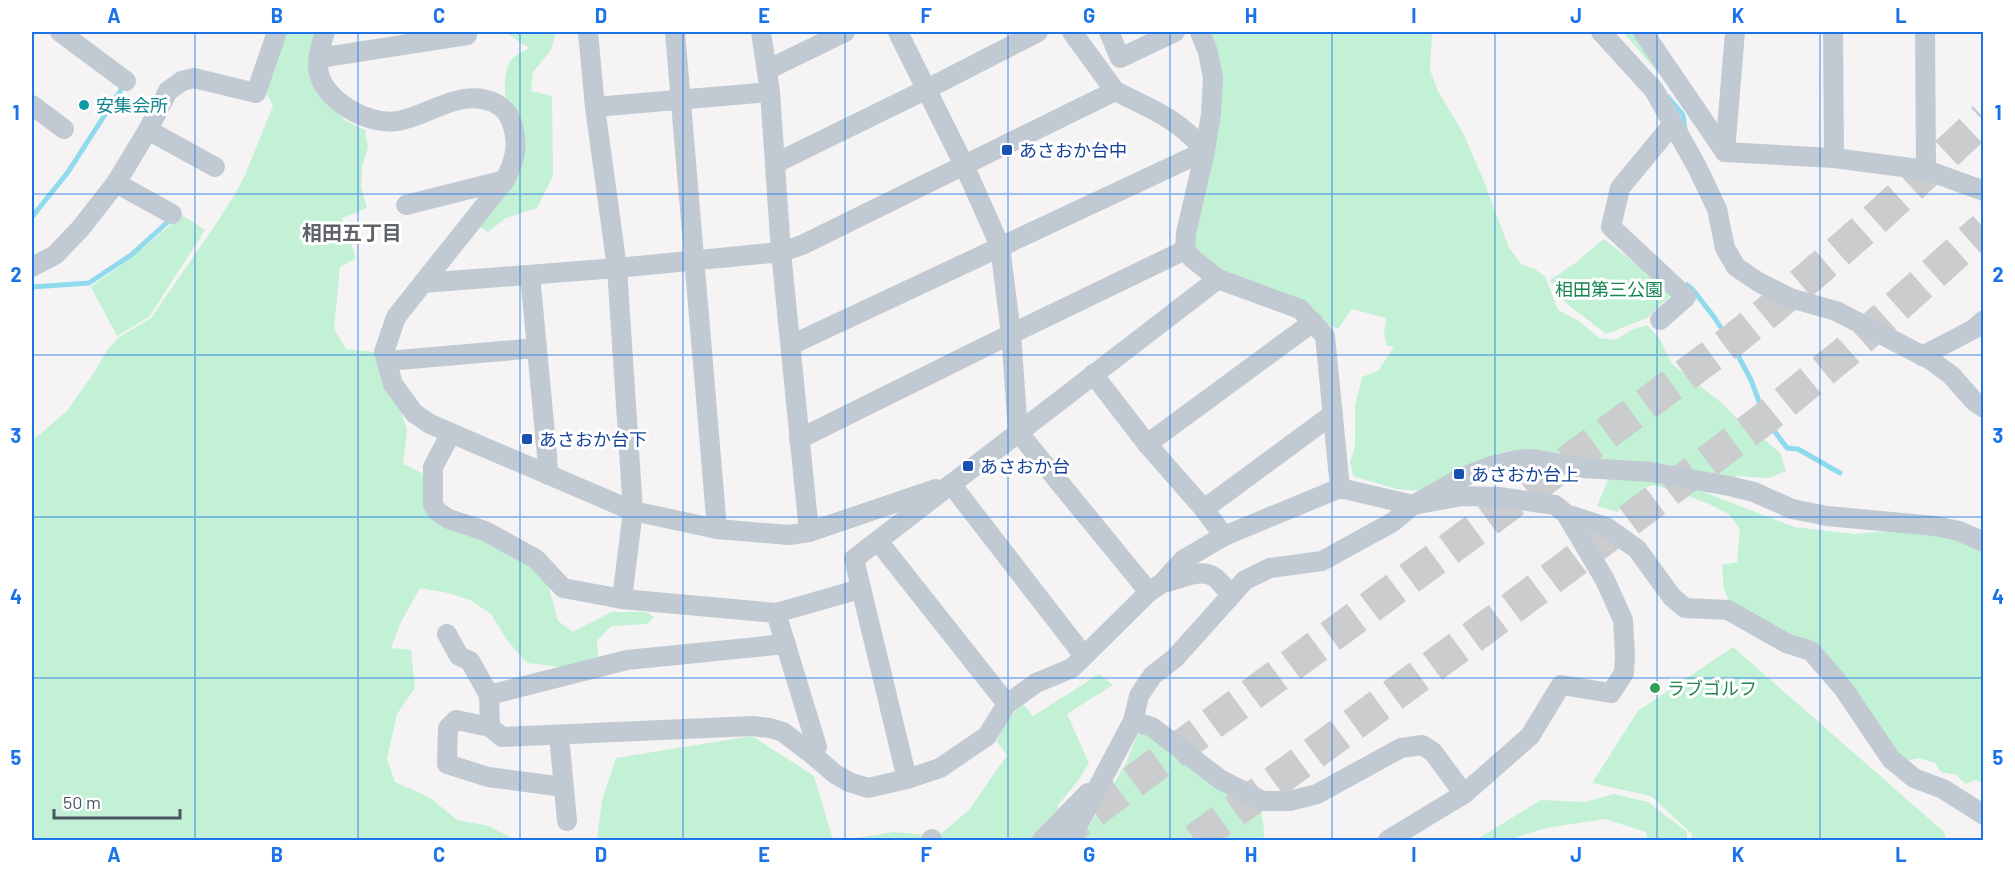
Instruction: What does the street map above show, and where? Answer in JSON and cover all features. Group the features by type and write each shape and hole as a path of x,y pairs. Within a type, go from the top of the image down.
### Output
{"street":[{"path":"61,32 126,81"},
{"path":"32,267 55,255 80,229 116,183 168,92 182,81 194,78 256,93 277,32"},
{"path":"325,32 317,68 323,85 341,104 360,115 397,121 467,98 479,98 500,106 510,115 515,132 514,164 505,180 396,317 384,352 393,384 414,413 430,424 633,511 717,528 789,535 809,532 936,489 947,488"},
{"path":"319,58 466,35 466,32"},
{"path":"588,32 595,107 616,268 633,511 622,599"},
{"path":"675,32 717,528"},
{"path":"761,32 770,93 781,252 809,532"},
{"path":"766,70 845,32"},
{"path":"898,32 964,165 1000,246 1011,334 1018,432 1156,587"},
{"path":"776,163 1038,32"},
{"path":"1072,32 1115,91 1177,123 1191,134 1205,151"},
{"path":"1109,32 1120,58 1174,32"},
{"path":"1200,32 1208,52 1213,78 1211,114 1186,233 1185,250 1192,259 1218,279 1300,309 1325,336 1340,488"},
{"path":"1601,32 1653,90 1697,167 1717,209 1725,248 1736,267 1760,283 1790,298 1836,311 1922,356 1951,375 1983,408"},
{"path":"1643,32 1725,152"},
{"path":"1725,152 1735,32"},
{"path":"1833,32 1834,158"},
{"path":"1925,32 1926,170"},
{"path":"423,283 781,252 802,245 1115,91"},
{"path":"595,107 770,93"},
{"path":"32,105 64,129"},
{"path":"1660,320 1686,297 1611,227 1620,188 1672,125"},
{"path":"148,130 215,167"},
{"path":"790,345 1205,151"},
{"path":"1725,152 1834,158 1926,170 1983,191"},
{"path":"406,205 505,180"},
{"path":"116,183 172,214"},
{"path":"799,439 1185,250"},
{"path":"530,275 548,475"},
{"path":"907,779 854,560 1218,279"},
{"path":"1922,356 1974,329 1983,320"},
{"path":"1147,444 1313,322"},
{"path":"387,361 537,348"},
{"path":"1093,374 1147,444 1204,508 1224,536"},
{"path":"1204,508 1333,414"},
{"path":"452,433 433,466 433,506 449,519 484,531 536,559 563,588 622,599 776,613 860,589"},
{"path":"1070,840 1133,721 1143,688 1153,675 1175,658 1245,580 1270,568 1322,561 1393,522 1413,505 1463,477 1491,466 1516,460 1533,459 1584,468 1651,472 1754,492 1792,509 1827,516 1935,526 1959,531 1983,542"},
{"path":"947,488 1084,656"},
{"path":"563,787 488,777 447,764 448,728 456,720 490,727 502,737 752,726 770,728 783,732 835,774 849,782 868,788 940,768 987,736 1007,704 1036,683 1072,668 1183,560 1224,536 1340,488 1413,505 1462,496 1499,497 1555,505 1566,514 1605,580 1623,620 1624,673 1611,693 1561,685 1530,736 1464,794 1388,840"},
{"path":"1566,514 1606,527 1637,549 1672,597 1685,608 1728,610 1786,643 1810,651 1843,688 1891,759 1914,778 1943,789 1983,814"},
{"path":"878,541 1007,704"},
{"path":"1156,587 1197,573 1212,575 1232,595"},
{"path":"776,613 817,747 813,755"},
{"path":"447,634 459,656 470,661 489,695 490,727"},
{"path":"489,695 627,660 786,644"},
{"path":"1133,721 1152,727 1221,780 1263,801 1290,801 1317,794 1401,748 1422,745 1432,752 1464,794"},
{"path":"558,735 567,821"},
{"path":"1042,840 1105,776"}],"green space":[{"path":"283,32 318,32 325,101 346,121 365,130 368,147 362,167 361,187 367,208 342,218 356,258 340,267 334,329 346,349 374,352 389,391 401,411 407,430 403,464 428,476 432,511 512,552 546,577 558,621 573,632 611,612 646,612 654,617 647,624 611,626 597,641 598,657 561,667 527,663 507,640 491,614 470,600 420,588 401,622 391,648 411,650 415,688 397,714 387,759 395,782 429,797 457,820 489,826 515,840 32,840 32,441 67,411 107,350 118,338 151,318 235,194 273,106 264,88"},
{"path":"508,32 556,32 551,50 533,72 531,91 552,96 553,176 537,208 506,218 488,232 476,225 518,165 507,109 505,79 513,58 529,48"},
{"path":"1203,32 1432,32 1430,70 1438,91 1463,133 1509,248 1522,265 1533,268 1545,276 1558,310 1579,321 1599,338 1615,340 1634,329 1647,325 1660,339 1672,364 1780,453 1786,471 1769,478 1738,476 1724,480 1665,464 1614,464 1512,450 1461,468 1423,491 1396,489 1353,476 1350,462 1355,447 1355,406 1362,377 1379,370 1394,346 1387,346 1384,334 1386,318 1352,309 1338,329 1295,303 1198,258 1192,238 1209,161"},
{"path":"1623,32 1635,32 1667,83"},
{"path":"182,215 205,230 149,317 117,336 91,287 137,253"},
{"name":"相田第三公園","path":"1604,239 1673,293 1647,318 1606,334 1561,299 1550,280"},
{"path":"1610,475 1678,482 1794,527 1854,534 1911,529 1958,539 1983,553 1983,783 1976,780 1965,784 1957,775 1941,772 1935,763 1919,758 1906,761 1895,756 1846,686 1730,604 1724,589 1722,565 1737,562 1740,529 1729,514 1676,491 1652,485 1643,489 1617,512 1597,506"},
{"path":"1733,647 1944,832 1946,840 1692,840 1692,834 1651,796 1592,783 1638,711"},
{"path":"1099,674 1113,685 1067,714 1089,763 1058,805 1057,814 1067,838 1065,840 843,840 894,832 938,836 969,810 1007,755 997,742 1004,725 1022,703 1033,716"},
{"path":"1144,732 1261,805 1263,840 1081,840 1126,763 1137,735"},
{"path":"752,736 814,776 833,840 597,840 602,800 616,758"},
{"path":"1614,794 1648,802 1687,832 1687,840 1647,840 1646,832 1605,819 1546,828 1508,840 1476,840 1541,800 1585,802"}],"waterway":[{"path":"32,217 68,172 124,85"},
{"path":"1668,97 1683,115 1685,130"},
{"path":"32,287 89,283 131,255 171,219"},
{"path":"1687,285 1714,317 1734,348 1751,380 1766,420 1787,448 1798,449 1840,473"}],"tunnel":[{"path":"1054,840 1733,340 1861,232 1984,118"},
{"path":"1195,840 1496,620 1768,416 1846,352 1984,228"}],"place":[{"name":"安集会所","path":"84,105"},
{"name":"あさおか台中","path":"1007,150"},
{"name":"あさおか台下","path":"527,439"},
{"name":"あさおか台","path":"968,466"},
{"name":"あさおか台上","path":"1459,474"},
{"name":"ラブゴルフ","path":"1655,688"}],"district":[{"name":"相田五丁目","path":"352,232"}]}
